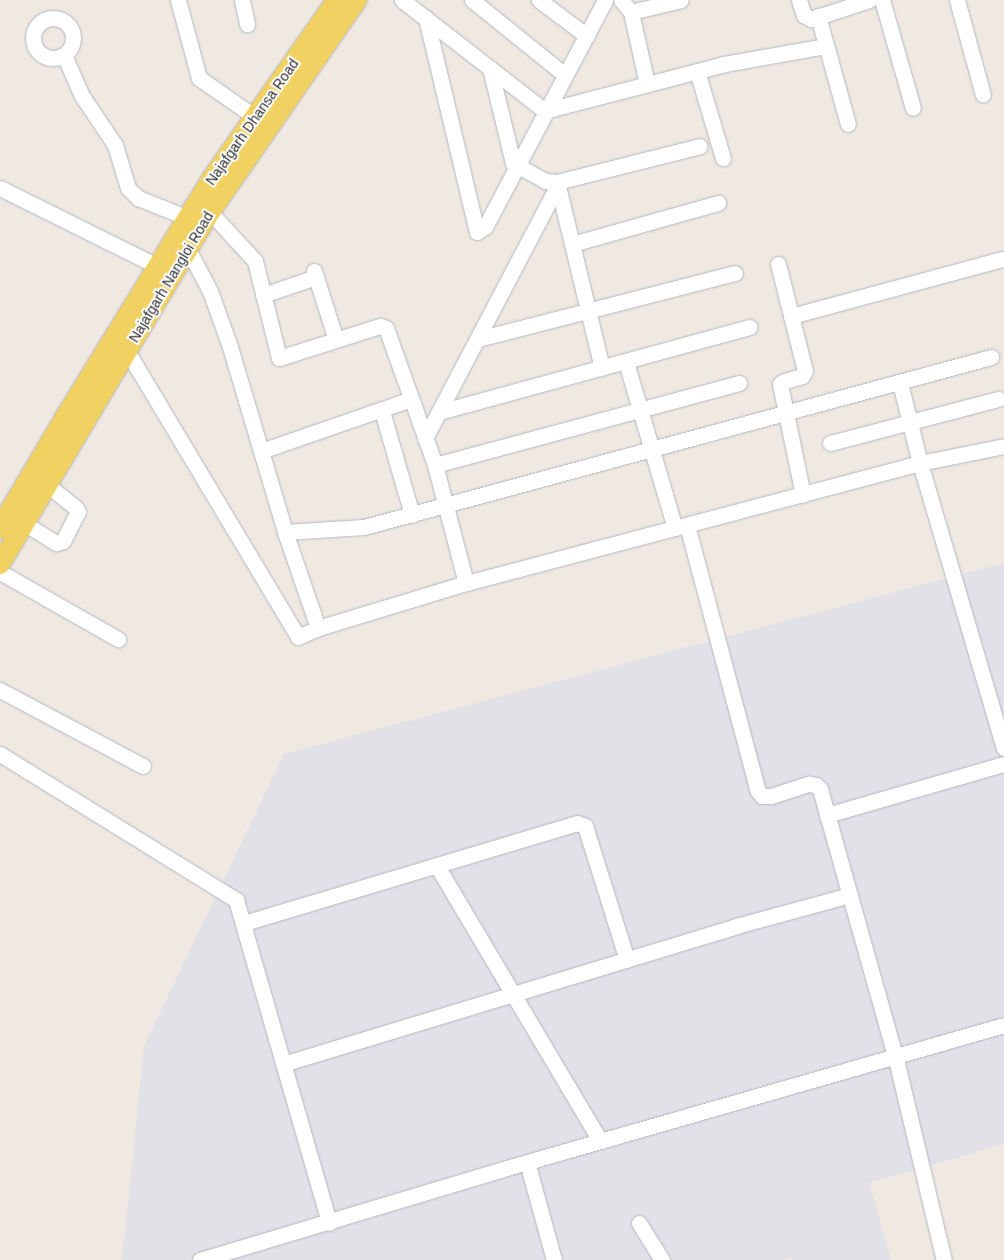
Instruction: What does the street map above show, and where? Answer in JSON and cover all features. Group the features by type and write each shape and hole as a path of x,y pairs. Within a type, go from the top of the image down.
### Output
{"main road":[{"name":"Najafgarh Dhansa Road","path":"181,245 188,218 212,177 337,0"},
{"name":"Najafgarh Nangloi Road","path":"0,564 12,525 46,484 61,442 127,351 165,270 181,245 210,212 357,0"},
{"path":"12,525 165,270"}],"street":[{"path":"178,0 199,78 255,117"},
{"path":"242,0 247,24"},
{"path":"402,0 544,110 698,71 826,46"},
{"path":"472,0 564,75"},
{"path":"540,0 587,36"},
{"path":"426,18 477,232 485,227 605,0"},
{"path":"621,0 631,12 647,84"},
{"path":"631,12 682,0"},
{"path":"800,0 806,18 869,0"},
{"path":"882,0 914,108"},
{"path":"956,0 983,95"},
{"path":"818,16 848,124"},
{"path":"64,55 85,100 115,146 128,188 138,198 188,218"},
{"path":"490,68 510,159 516,167 545,181 558,184 700,146"},
{"path":"698,71 723,158"},
{"path":"558,184 587,312 602,368"},
{"path":"425,438 558,184"},
{"path":"0,188 165,270"},
{"path":"572,244 718,203"},
{"path":"210,212 255,261 279,358 380,326 386,328 436,465 466,583"},
{"path":"181,245 210,291 230,347 285,532 318,628"},
{"path":"791,316 1002,259"},
{"path":"778,264 805,371 802,376 780,384 803,495"},
{"path":"478,339 735,273"},
{"path":"263,295 315,274 336,340"},
{"path":"439,412 750,327"},
{"path":"127,351 298,637 318,628 466,583 920,463 1004,446"},
{"path":"285,532 364,527 991,357"},
{"path":"626,362 651,450 681,526 758,792 762,796 771,796 809,784 816,785 820,789 895,1055 944,1260"},
{"path":"436,465 739,383"},
{"path":"900,383 920,463 1004,748"},
{"path":"262,451 382,411 411,399"},
{"path":"830,443 998,399"},
{"path":"382,411 412,515"},
{"path":"12,525 56,543 63,541 78,512 76,508 46,484"},
{"path":"0,572 118,639"},
{"path":"0,690 143,766"},
{"path":"0,754 233,898 238,904 329,1223"},
{"path":"827,815 1004,764"},
{"path":"244,923 577,823 584,826 627,960"},
{"path":"437,866 600,1141"},
{"path":"283,1064 736,926 850,895"},
{"path":"200,1260 329,1223 527,1162 1004,1025"},
{"path":"527,1162 554,1260"},
{"path":"639,1223 662,1260"}],"shaded area":[{"path":"1004,563 1004,1144 869,1183 891,1260 792,1260 791,1257 782,1260 122,1260 144,1046 284,754"}]}
